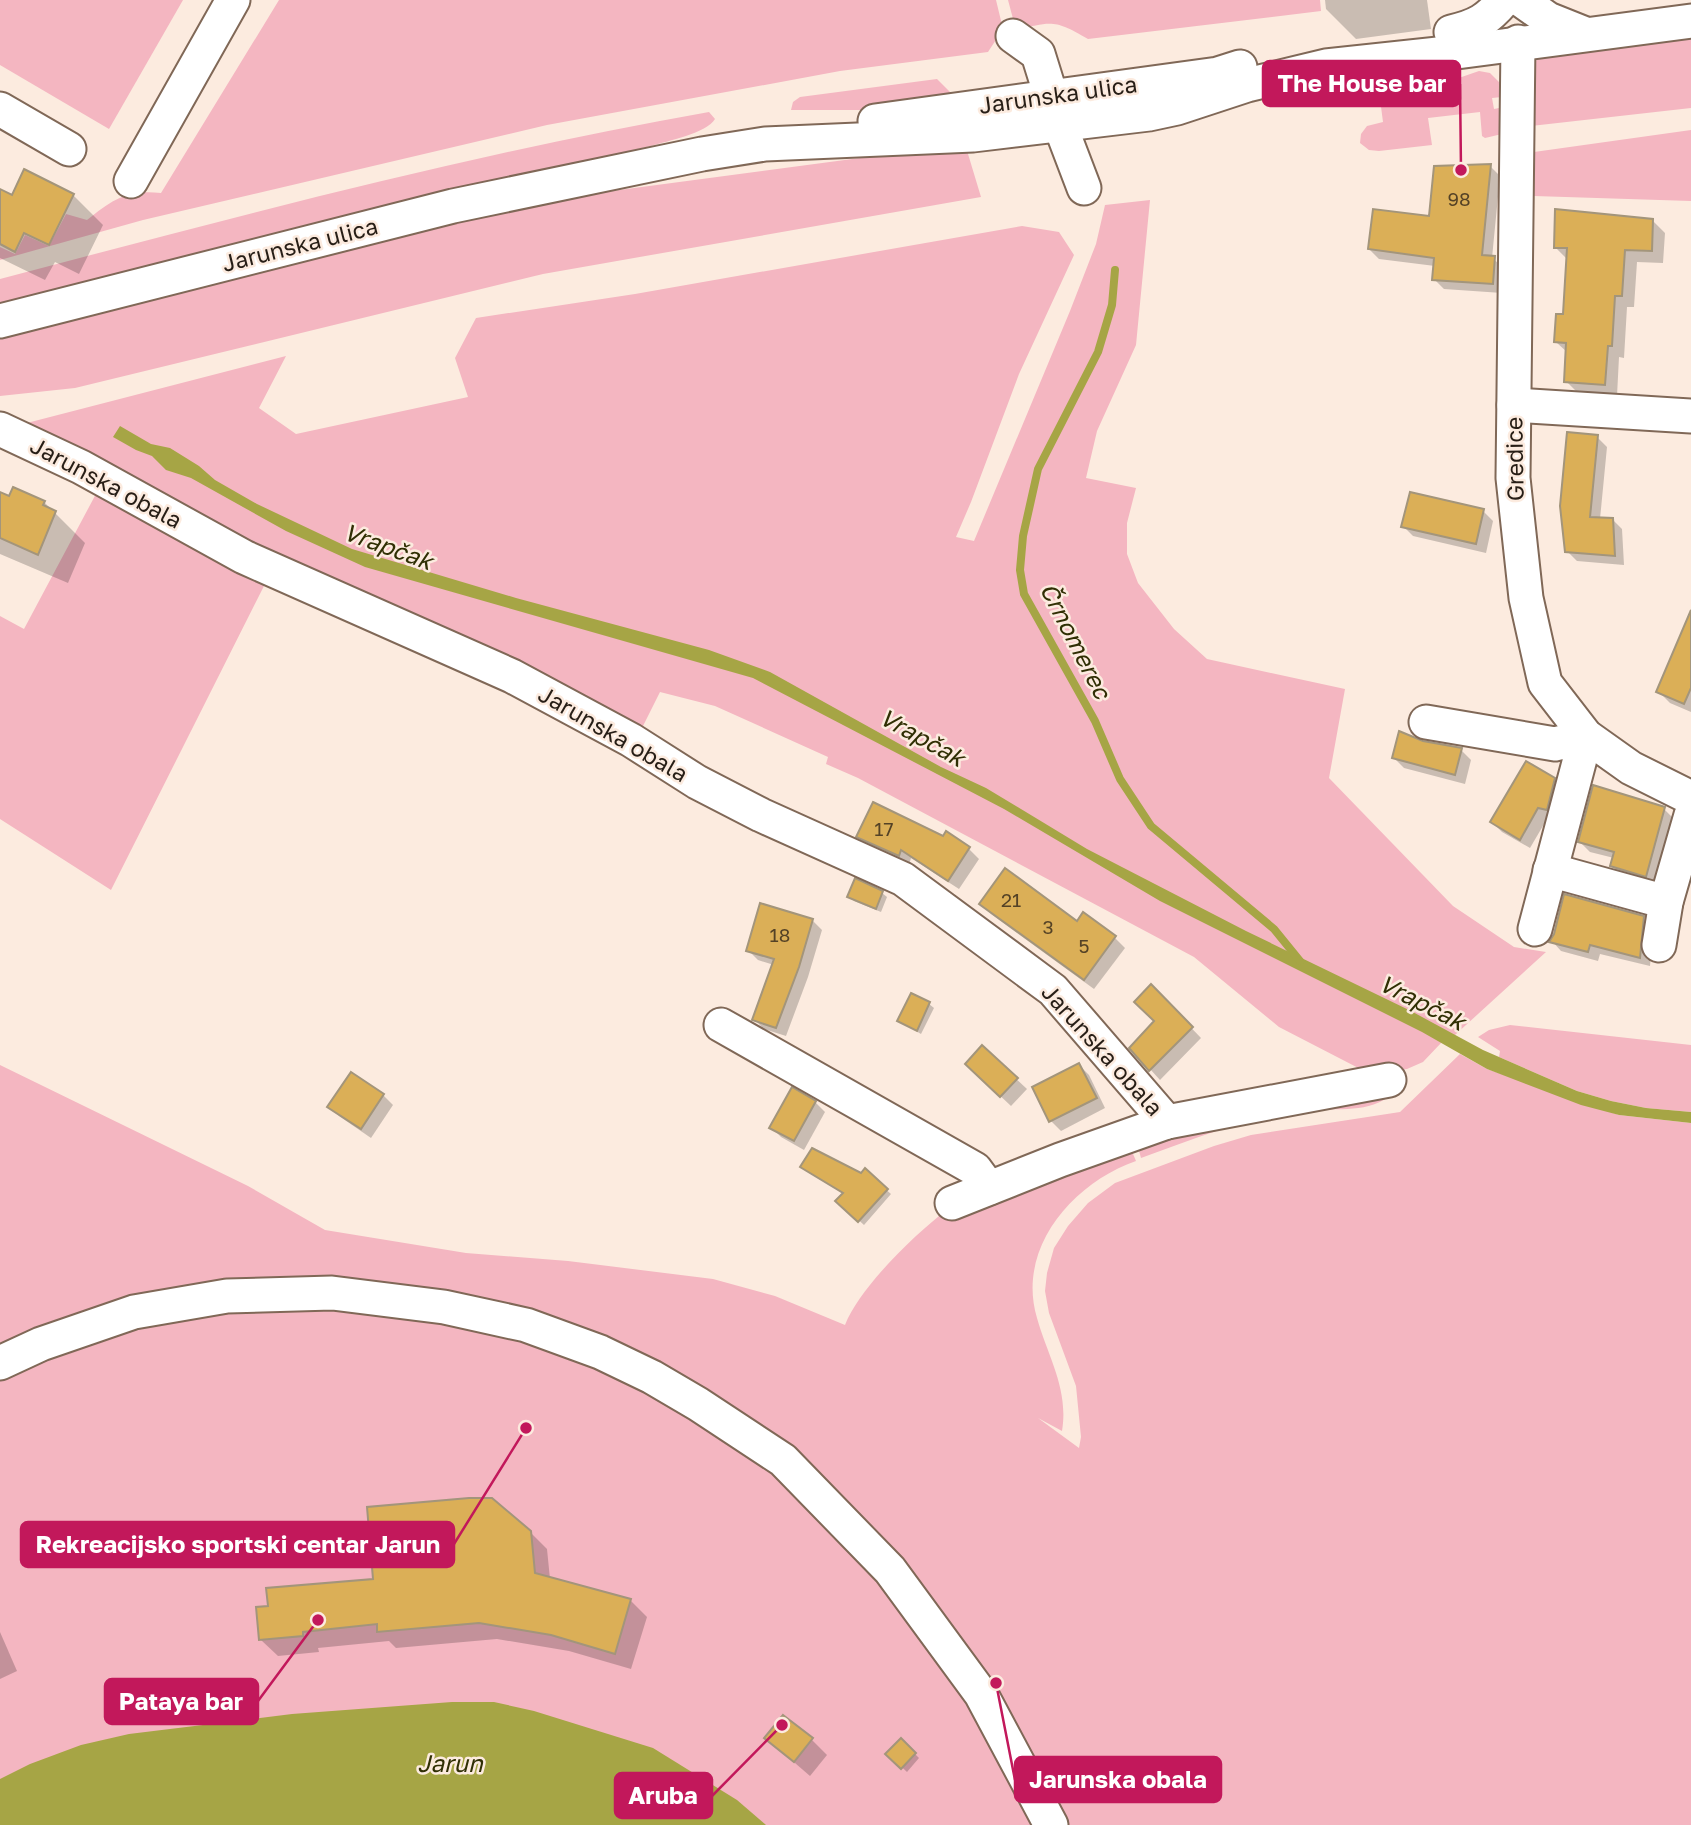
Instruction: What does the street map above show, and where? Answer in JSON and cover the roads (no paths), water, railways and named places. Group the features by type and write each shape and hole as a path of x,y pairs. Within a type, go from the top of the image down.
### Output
{"street":[{"path":"131,181 233,0"},
{"path":"1451,32 1475,26 1492,14 1504,0"},
{"path":"1521,0 1548,19 1585,34"},
{"name":"Jarunska ulica","path":"0,321 453,206 601,174 646,154 720,133 805,120 870,121 1056,111 1149,114 1177,108 1247,85 1326,66 1457,52 1691,21"},
{"name":"Jarunska ulica","path":"1056,111 1218,74 1299,51 1451,32 1518,42"},
{"path":"1013,36 1038,54 1084,188"},
{"name":"Gredice","path":"1518,42 1513,478 1526,597 1545,683 1586,736 1631,768 1691,798"},
{"path":"0,109 69,149"},
{"path":"1514,405 1691,416"},
{"name":"Jarunska obala","path":"0,429 81,467 244,557 512,676 631,740 697,782 761,815 903,878 1053,990 1167,1122"},
{"path":"1426,722 1555,744 1586,736 1535,929"},
{"path":"1659,945 1667,902 1691,815"},
{"path":"1550,870 1667,902"},
{"path":"721,1025 975,1170 989,1188"},
{"name":"Jarunska obala","path":"952,1203 1060,1160 1167,1122 1389,1080"},
{"path":"0,1363 41,1344 134,1312 227,1296 332,1293 432,1305 526,1325 600,1353 652,1377 783,1460 890,1570 981,1694 1051,1825"}],"water":[{"path":"120,426 151,444 170,448 199,466 215,480 257,504 352,549 516,598 709,650 770,672 941,767 986,788 1087,849 1246,931 1411,1011 1483,1050 1577,1091 1646,1108 1691,1112 1691,1123 1619,1115 1581,1105 1487,1069 1422,1032 1160,901 1004,809 753,678 365,567 286,531 191,478 166,470 152,456 113,437"},
{"name":"Jarun","path":"452,1702 494,1702 534,1711 653,1748 737,1800 766,1825 0,1825 0,1779 30,1764 81,1745 129,1734 292,1714"}],"waterway":[{"name":"Črnomerec","path":"1115,270 1112,305 1098,352 1038,469 1023,536 1020,570 1024,594 1095,721 1120,779 1151,826 1274,929 1300,961"}],"place":[{"name":"The House bar","path":"1461,170"},
{"name":"Rekreacijsko sportski centar Jarun","path":"526,1428"},
{"name":"Pataya bar","path":"318,1620"},
{"name":"Jarunska obala","path":"996,1683"},
{"name":"Aruba","path":"782,1725"}],"water label":[{"name":"Vrapčak","path":"388,547"},
{"name":"Vrapčak","path":"922,738"},
{"name":"Vrapčak","path":"1422,1003"}]}
